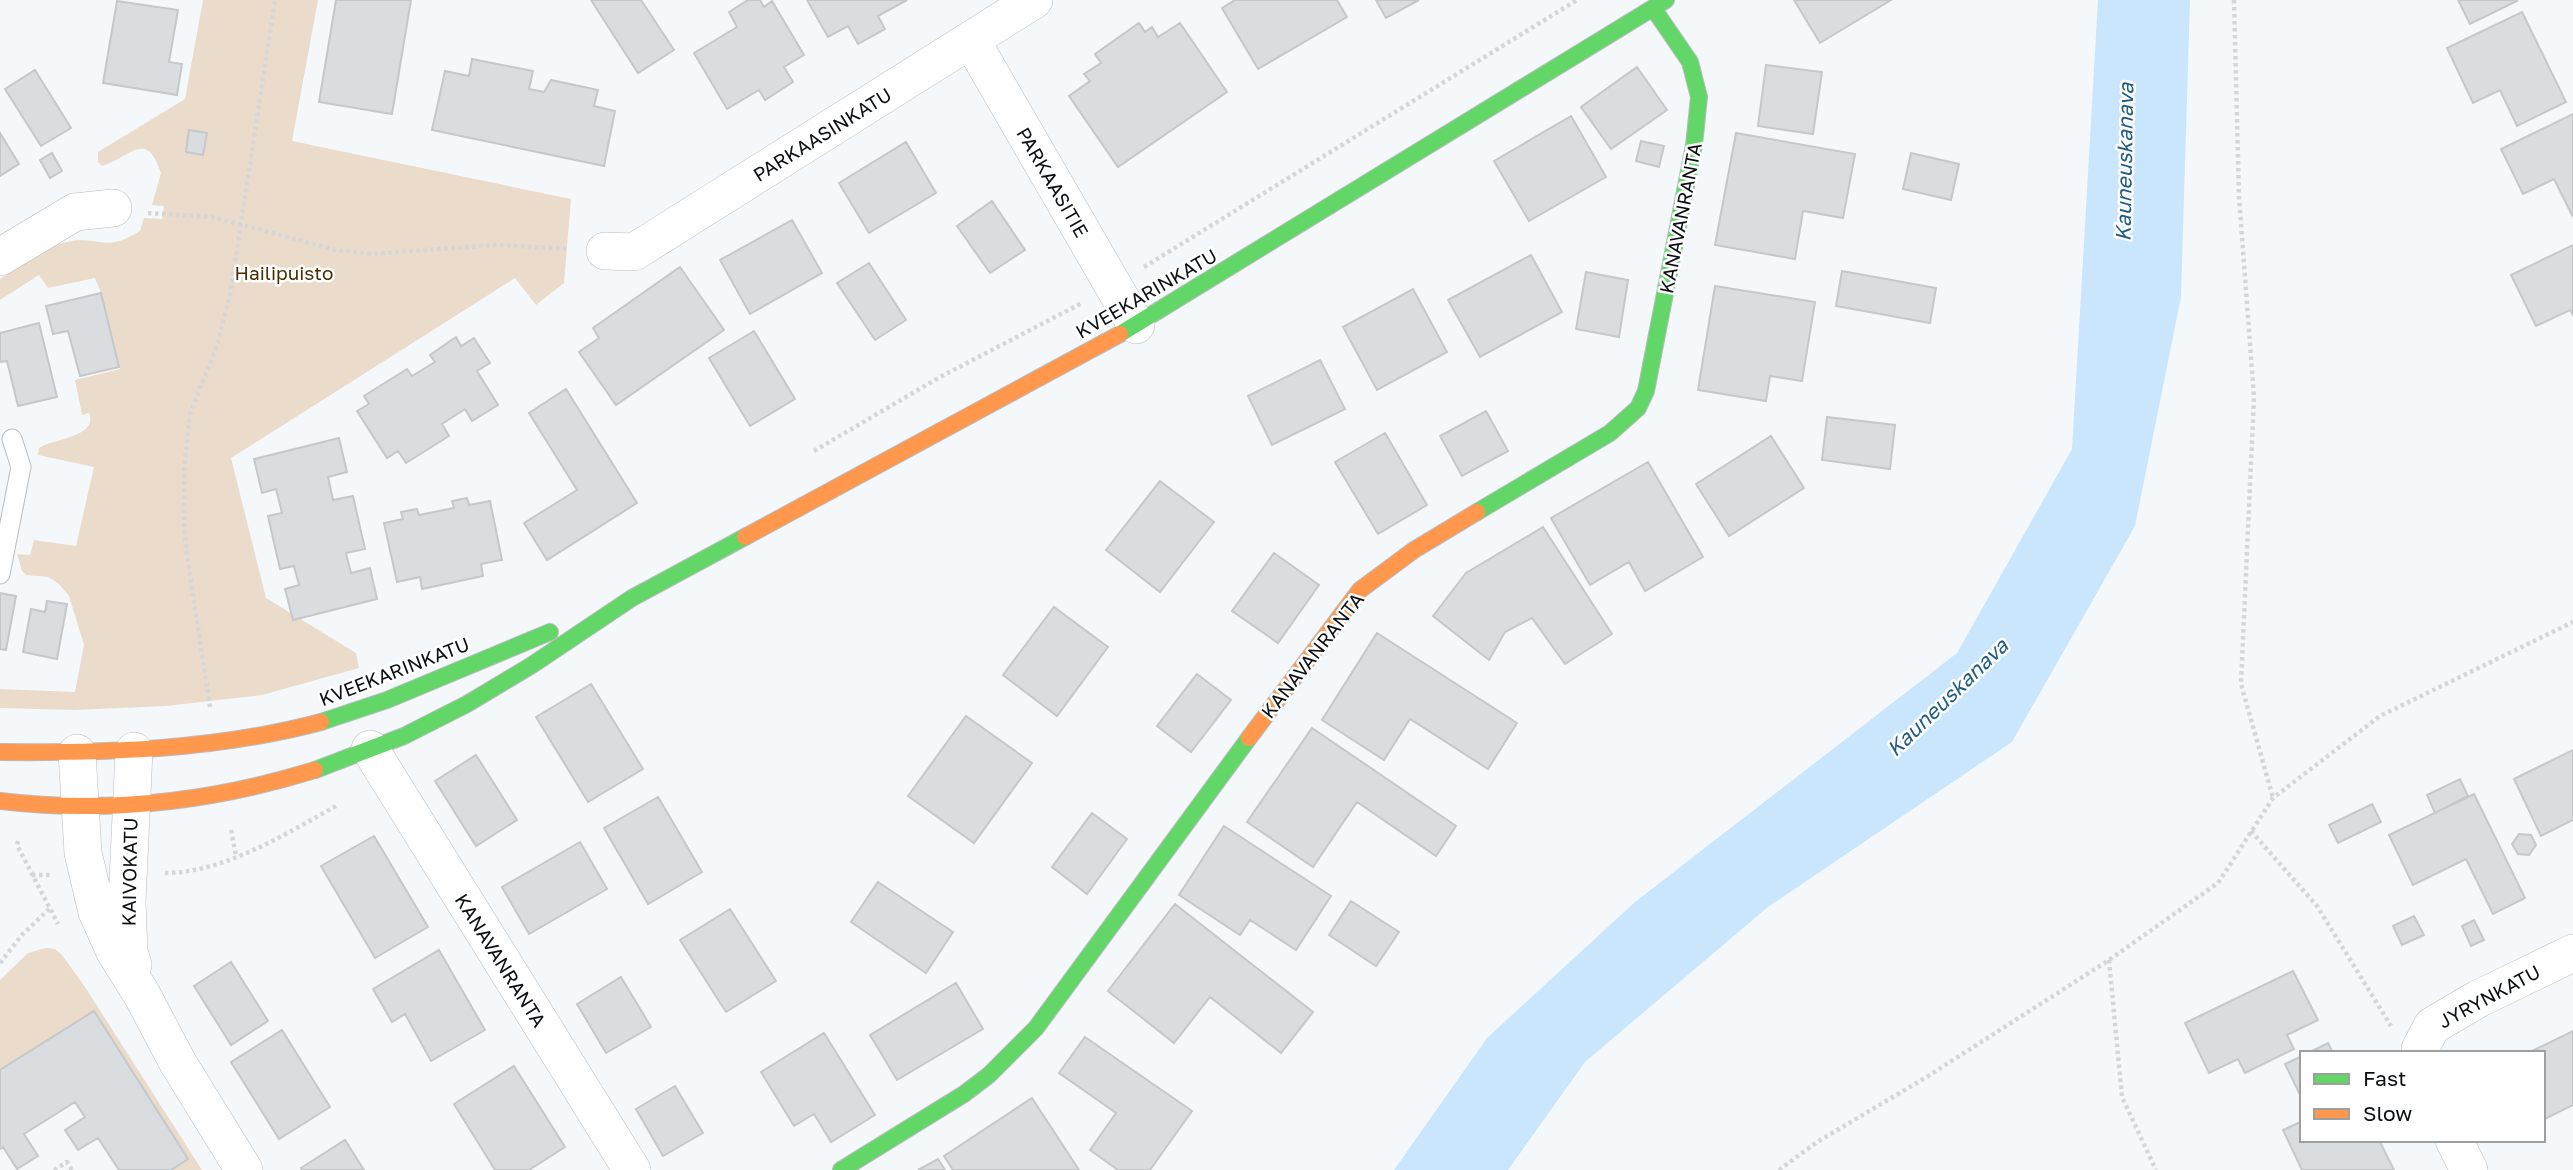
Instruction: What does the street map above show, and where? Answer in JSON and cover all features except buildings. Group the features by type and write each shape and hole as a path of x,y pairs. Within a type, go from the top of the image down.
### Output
{"street":[{"name":"PARKAASINKATU","path":"605,251 634,252 1034,0"},
{"name":"KVEEKARINKATU","path":"0,801 48,807 80,807 209,797 262,786 342,761 376,761 404,736 467,704 532,665 632,598 1136,325 1660,4"},
{"name":"KANAVANRANTA","path":"841,1170 964,1094 989,1075 1036,1028 1360,590 1414,550 1610,433 1638,408 1646,391 1652,364 1694,145 1699,97 1690,62 1660,4"},
{"name":"PARKAASITIE","path":"971,40 1136,325"},
{"path":"0,257 75,212 113,208"},
{"name":"KVEEKARINKATU","path":"0,752 134,751 216,743 285,731 376,703 632,598"},
{"name":"KAIVOKATU","path":"134,751 127,902 129,951 141,993"},
{"name":"KAIVOKATU","path":"77,753 86,874 97,912 115,952 141,993 178,1063 244,1170"},
{"name":"KANAVANRANTA","path":"376,761 632,1170"},
{"name":"JYRYNKATU","path":"2420,1051 2432,1026 2478,999 2573,953"},
{"path":"2455,1142 2469,1170"}],"lane":[{"path":"0,574 21,467 12,439"}],"path":[{"path":"211,715 186,549 185,461 190,414 217,345 230,295 275,0"},
{"path":"805,457 940,377 1113,287 1577,0"},
{"path":"2234,0 2239,197 2253,397 2241,684 2273,798"},
{"path":"113,208 156,214 203,215 335,250 372,254 497,245 605,251"},
{"path":"1779,1170 1817,1142 1925,1078 2109,960 2218,883 2273,798 2380,716 2573,622"},
{"path":"129,873 184,873 217,866 350,799 376,761"},
{"path":"2251,831 2317,906 2397,1036 2420,1051"},
{"path":"32,875 86,874"},
{"path":"0,963 22,935 49,909"},
{"path":"2109,960 2122,1097 2156,1170"},
{"path":"54,1170 67,1162 72,1170"}],"green space":[{"name":"Hailipuisto","path":"203,0 318,0 292,141 571,199 564,283 536,305 515,278 231,458 266,598 356,653 359,668 262,695 166,706 74,710 0,708 0,689 75,692 84,645 69,596 59,584 48,577 26,575 22,571 17,554 30,555 34,540 76,546 94,467 38,455 39,448 73,436 87,427 90,421 89,413 82,415 75,380 120,369 95,278 48,288 39,275 0,300 0,279 58,244 78,240 110,243 140,231 144,218 162,219 164,206 152,205 161,173 149,152 136,150 102,166 98,162 98,152 185,99"},
{"path":"46,948 55,949 62,955 85,987 202,1170 171,1170 187,1158 94,1011 0,1070 0,980 28,953"}],"water":[{"name":"Kauneuskanava","path":"2098,0 2190,0 2181,297 2135,526 2012,742 1768,907 1585,1062 1508,1170 1394,1170 1487,1038 1635,902 1957,653 2072,449"}],"traffic: fast":[{"path":"1120,334 1666,0"},
{"path":"1477,512 1610,433 1638,408 1646,391 1694,145 1699,97 1690,62 1653,8"},
{"path":"315,770 404,736 467,704 532,665 632,598 745,537"},
{"path":"321,722 387,700 550,632"},
{"path":"841,1170 964,1094 989,1075 1036,1028 1249,738"}],"traffic: slow":[{"path":"745,537 1120,334"},
{"path":"1249,738 1360,590 1414,550 1477,512"},
{"path":"0,752 162,748 242,739 321,722"},
{"path":"0,801 80,806 159,802 237,790 315,770"}]}
